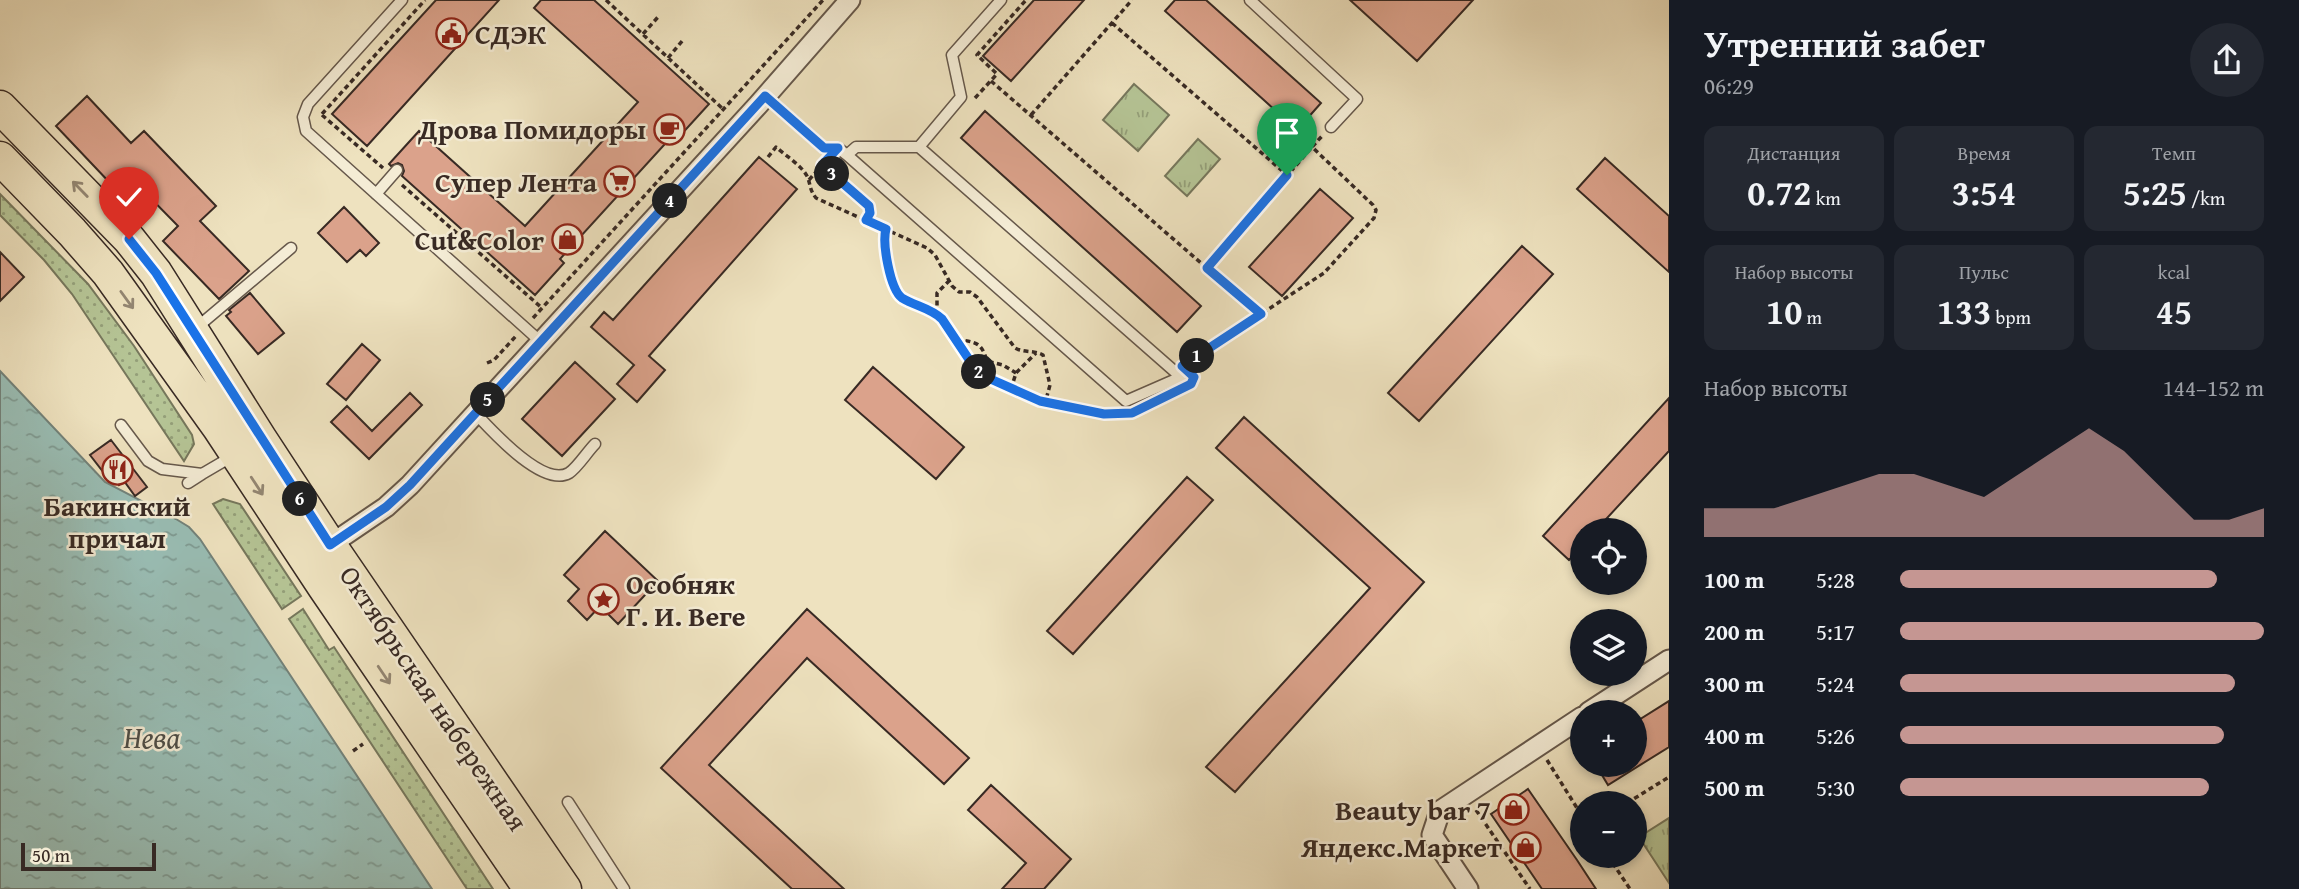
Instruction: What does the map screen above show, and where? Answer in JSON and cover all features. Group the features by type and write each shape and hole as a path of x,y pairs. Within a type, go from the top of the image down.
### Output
{"main road":[{"name":"Октябрьская набережная","path":"0,107 129,239 156,273 330,545 565,889"},
{"name":"Октябрьская набережная","path":"0,158 108,273 236,454 530,889"}],"street":[{"path":"330,545 394,500 476,414 850,0"},
{"path":"1608,700 1669,660"},
{"path":"1468,889 1432,835 1440,811 1570,725"}],"lane":[{"path":"402,0 308,104 303,117 306,131 541,342"},
{"path":"919,147 961,97 951,55 1001,0"},
{"path":"1250,0 1357,99 1331,127"},
{"path":"765,96 824,148 838,148 847,155 1126,401 1181,377 919,147 856,147 847,155"},
{"path":"376,194 394,173"},
{"path":"192,332 291,248"},
{"path":"476,414 528,463 540,471 556,476 568,473 594,444"},
{"path":"121,425 148,461 162,469 202,474"},
{"path":"188,483 236,454"},
{"path":"568,802 624,889"}],"path":[{"path":"306,131 425,0"},
{"path":"606,0 723,110"},
{"path":"487,363 494,360 525,327 822,0"},
{"path":"974,99 997,74 977,55 1026,0"},
{"path":"1031,115 1132,0"},
{"path":"643,34 658,18"},
{"path":"1112,23 1287,175"},
{"path":"668,58 684,40"},
{"path":"991,81 1261,314"},
{"path":"322,115 394,173 542,308"},
{"path":"1207,268 1331,127"},
{"path":"1314,132 1321,138"},
{"path":"768,157 776,147 805,172 809,189 816,198 927,248 935,255 949,281 959,292 970,292 977,297 1015,348 1022,352 1037,352 1043,355 1050,385 1047,396 1040,401"},
{"path":"1188,371 1182,366 1324,273 1374,218 1374,205 1312,147"},
{"path":"809,180 838,148"},
{"path":"822,165 869,206 870,213 866,220"},
{"path":"886,229 883,242 896,291 902,298 937,314 976,370 1040,401 1104,414 1123,414"},
{"path":"937,314 937,293 949,281"},
{"path":"955,339 979,344 984,349 987,360 1016,373"},
{"path":"1011,389 1016,373 1037,352"},
{"path":"353,751 363,744"},
{"path":"1544,755 1570,797"},
{"path":"1646,791 1669,777"},
{"path":"1470,801 1530,889"},
{"path":"1616,868 1630,889"}],"green space":[{"path":"1134,84 1169,115 1138,151 1103,120"},
{"path":"1198,139 1220,159 1187,196 1165,176"},
{"path":"0,194 88,284 134,346 192,435 194,444 184,461 72,294 44,260 0,215"},
{"path":"223,499 240,504 301,596 282,609 213,504"},
{"path":"303,609 329,650 334,647 493,889 467,889 289,619"},
{"path":"1669,818 1669,883 1647,849 1647,832"}],"water":[{"name":"Нева","path":"0,371 105,482 176,519 189,527 200,539 432,889 0,889"}],"building":[{"path":"436,0 499,0 367,146 332,114"},
{"path":"541,0 594,0 709,104 678,138 674,134 560,259 564,263 535,295 402,176 402,165 389,164 419,131 525,226 638,102 534,8"},
{"path":"1034,0 1084,0 1011,81 983,56"},
{"path":"1175,0 1206,0 1321,103 1297,130 1165,11"},
{"path":"1350,0 1473,0 1417,61"},
{"path":"87,96 131,143 144,131 216,206 200,221 249,271 219,299 163,241 178,226 124,171 111,184 56,126"},
{"path":"985,111 1201,306 1177,332 961,138"},
{"path":"759,157 797,189 649,356 665,370 637,402 617,384 634,365 591,327 604,312 613,320"},
{"path":"1605,158 1669,216 1669,272 1577,189"},
{"path":"1320,189 1353,218 1282,296 1249,267"},
{"path":"344,207 379,243 366,256 360,250 347,262 318,233"},
{"path":"1522,246 1553,274 1419,421 1388,393"},
{"path":"0,252 24,277 0,301"},
{"path":"250,293 284,333 258,354 226,316 231,312 229,310"},
{"path":"362,344 380,360 346,400 327,384"},
{"path":"575,362 615,399 562,456 522,419"},
{"path":"873,367 964,447 936,479 845,400"},
{"path":"410,393 422,405 369,459 331,422 347,406 372,431"},
{"path":"1669,398 1669,451 1607,518 1570,518 1569,560 1543,536"},
{"path":"1244,417 1424,582 1235,792 1206,767 1370,588 1216,448"},
{"name":"Бакинский причал","path":"111,440 147,487 135,496 124,481 119,485 115,479 111,482 90,455"},
{"path":"1187,477 1213,500 1073,654 1047,631"},
{"path":"605,531 658,581 618,624 600,606 587,620 568,601 579,589 564,575"},
{"path":"807,609 969,758 944,784 807,658 709,765 844,889 792,889 661,768"},
{"path":"1669,701 1669,747 1647,761 1647,715"},
{"path":"1603,777 1621,777 1608,785"},
{"path":"991,785 1071,859 1044,889 1002,889 1026,863 968,810"},
{"path":"1528,789 1570,850 1570,868 1582,868 1596,889 1542,889 1491,814"}],"place":[{"name":"СДЭК","path":"452,34"},
{"name":"Дрова Помидоры","path":"669,129"},
{"name":"Супер Лента","path":"620,182"},
{"name":"Cut&Color","path":"567,240"},
{"name":"Бакинский причал","path":"117,469"},
{"name":"Особняк Г. И. Веге","path":"603,600"},
{"name":"Beauty bar 7","path":"1514,810"},
{"name":"Яндекс.Маркет","path":"1525,847"}],"route":[{"path":"129,239 156,273 330,545 386,507 410,485 765,96 824,148 838,148 822,165 869,206 870,213 866,220 886,229 883,242 896,291 902,298 937,314 976,370 1040,401 1104,414 1132,413 1191,384 1194,377 1182,366 1261,314 1207,268 1287,175"}]}
